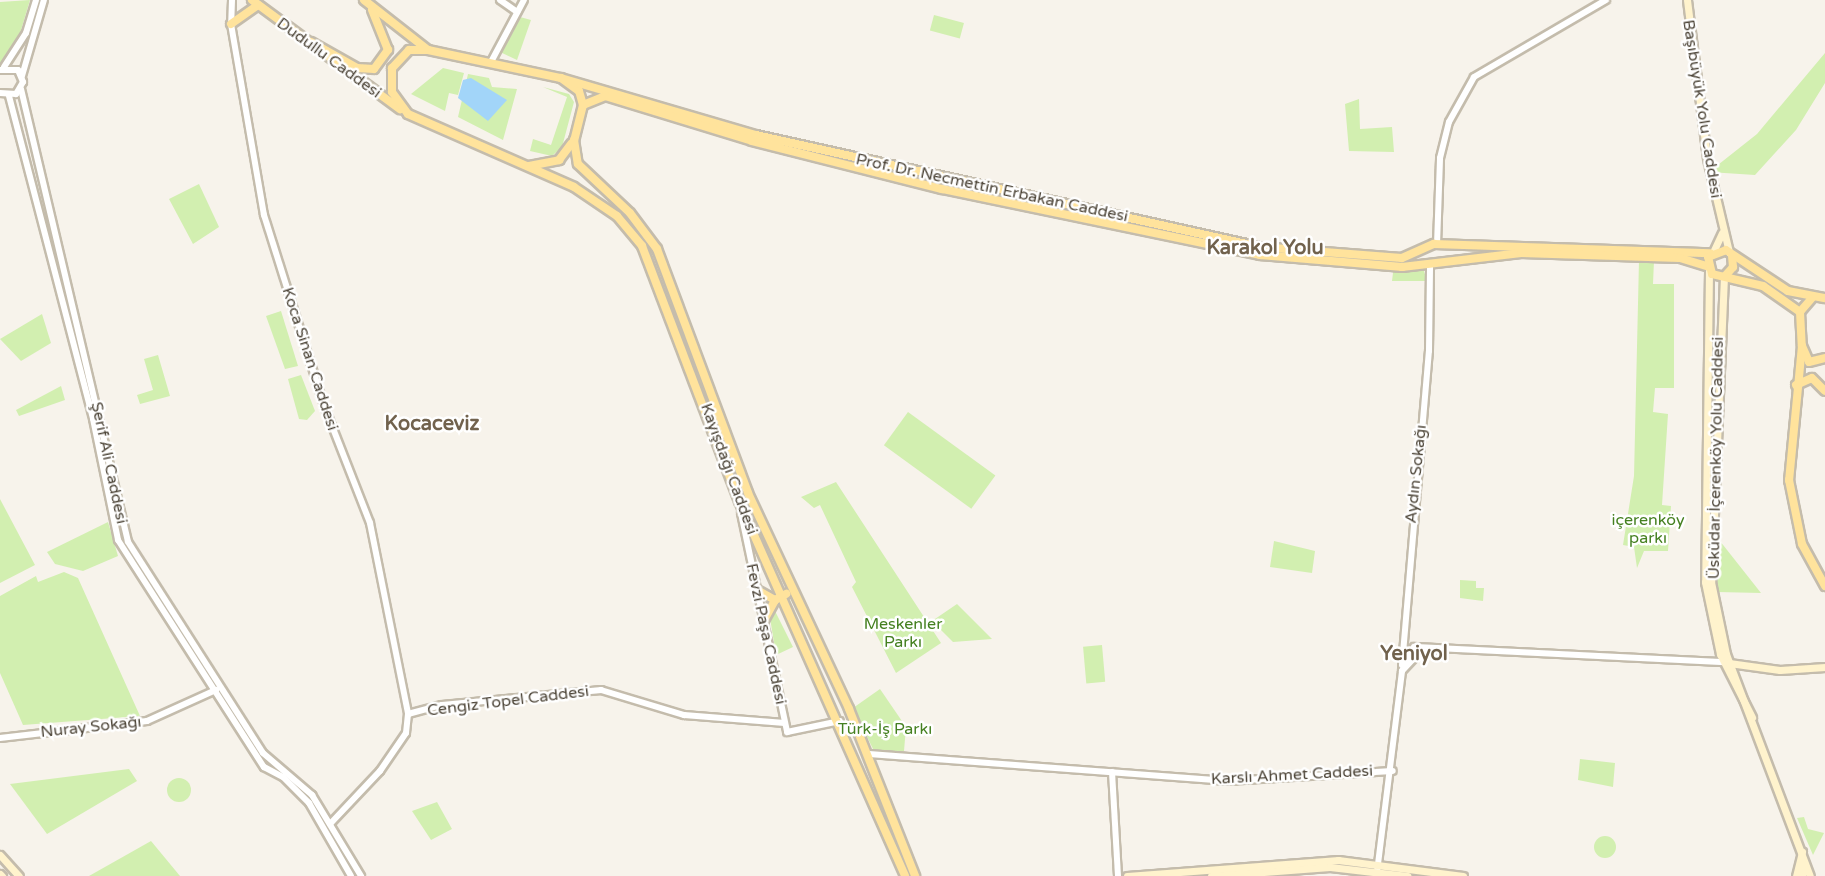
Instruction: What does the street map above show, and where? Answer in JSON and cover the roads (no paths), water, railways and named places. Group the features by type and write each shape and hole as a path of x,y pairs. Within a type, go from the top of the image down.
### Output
{"main road":[{"path":"364,0 428,50"},
{"name":"Başıbüyük Yolu Caddesi","path":"1687,0 1707,159 1722,228 1730,253"},
{"path":"231,24 255,3"},
{"name":"Dudullu Caddesi","path":"255,3 296,36 408,114 525,166"},
{"path":"296,36 357,68 374,69 388,50 371,7"},
{"path":"408,114 392,92 392,68 409,50 428,50 561,78 579,91 583,105"},
{"name":"Prof. Dr. Necmettin Erbakan Caddesi","path":"561,78 756,135 1304,261 1434,265 1476,254 1521,253 1680,258 1785,297 1800,312"},
{"name":"Prof. Dr. Necmettin Erbakan Caddesi","path":"583,105 605,96 752,141 931,186 1260,247 1352,256 1410,258 1434,244 1730,253"},
{"name":"Kayışdağı Caddesi","path":"525,166 559,160 574,140 583,105"},
{"name":"Kayışdağı Caddesi","path":"574,140 583,173 630,213 657,249 748,493 868,754 915,876"},
{"name":"Kayışdağı Caddesi","path":"525,166 600,203 638,238 778,598 840,721 905,876"},
{"path":"1708,269 1722,228"},
{"path":"1434,244 1445,255 1434,265 1423,256 1434,244"},
{"path":"1724,276 1734,267 1730,253"},
{"path":"1730,253 1788,291 1813,298 1825,298"},
{"name":"Üsküdar İçerenköy Yolu Caddesi","path":"1708,269 1705,582 1726,662 1752,717 1810,876"},
{"name":"Üsküdar İçerenköy Yolu Caddesi","path":"1724,276 1719,292 1711,582 1726,662"},
{"path":"1719,292 1739,278"},
{"path":"1813,298 1800,312 1802,346 1796,385 1789,480 1802,544 1825,586"},
{"path":"1802,346 1809,362 1825,358"},
{"path":"1796,385 1812,378 1825,391"},
{"path":"763,622 778,598 792,587"},
{"path":"757,590 778,598"},
{"name":"Karslı Ahmet Caddesi","path":"1726,662 1780,670 1825,667"},
{"path":"1796,876 1802,852"},
{"path":"1802,852 1802,876"},
{"path":"0,855 19,876"},
{"path":"1127,876 1319,861 1463,876"},
{"path":"1211,876 1330,867 1378,868 1407,876"}],"street":[{"path":"22,76 2,68 26,33 36,0"},
{"name":"Şerif Ali Caddesi","path":"44,0 22,76 21,89 118,540 207,684 264,767 296,789 321,820 351,876"},
{"name":"Koca Sinan Caddesi","path":"232,0 231,24 264,215 325,408 370,523 408,714"},
{"path":"500,0 517,12"},
{"path":"491,62 524,0"},
{"path":"1434,244 1449,122 1474,77 1606,0"},
{"path":"0,93 9,96 21,89"},
{"name":"Şerif Ali Caddesi","path":"9,96 101,420 128,542 214,680 263,753 294,776 330,820 361,876"},
{"name":"Aydın Sokağı","path":"1402,671 1410,535 1434,265"},
{"path":"93,419 101,420"},
{"name":"Fevzi Paşa Caddesi","path":"739,501 787,732 840,721"},
{"name":"Karslı Ahmet Caddesi","path":"868,754 1228,781 1393,771 1402,671 1414,647 1726,662"},
{"path":"207,684 214,680"},
{"name":"Nuray Sokağı","path":"0,738 147,721 220,688"},
{"name":"Cengiz Topel Caddesi","path":"324,827 386,761 406,733 408,714 442,705 601,690 684,715 785,723"},
{"path":"1378,868 1393,771"},
{"path":"1112,772 1118,876"},
{"path":"321,820 330,820"}],"water":[{"path":"471,78 507,100 488,121 458,98 463,80"}],"district":[{"name":"Karakol Yolu","path":"1265,248"},
{"name":"Kocaceviz","path":"432,424"},
{"name":"Yeniyol","path":"1414,654"}],"park label":[{"name":"içerenköy parkı","path":"1648,529"},
{"name":"Meskenler Parkı","path":"903,633"},
{"name":"Türk-İş Parkı","path":"885,729"}]}
